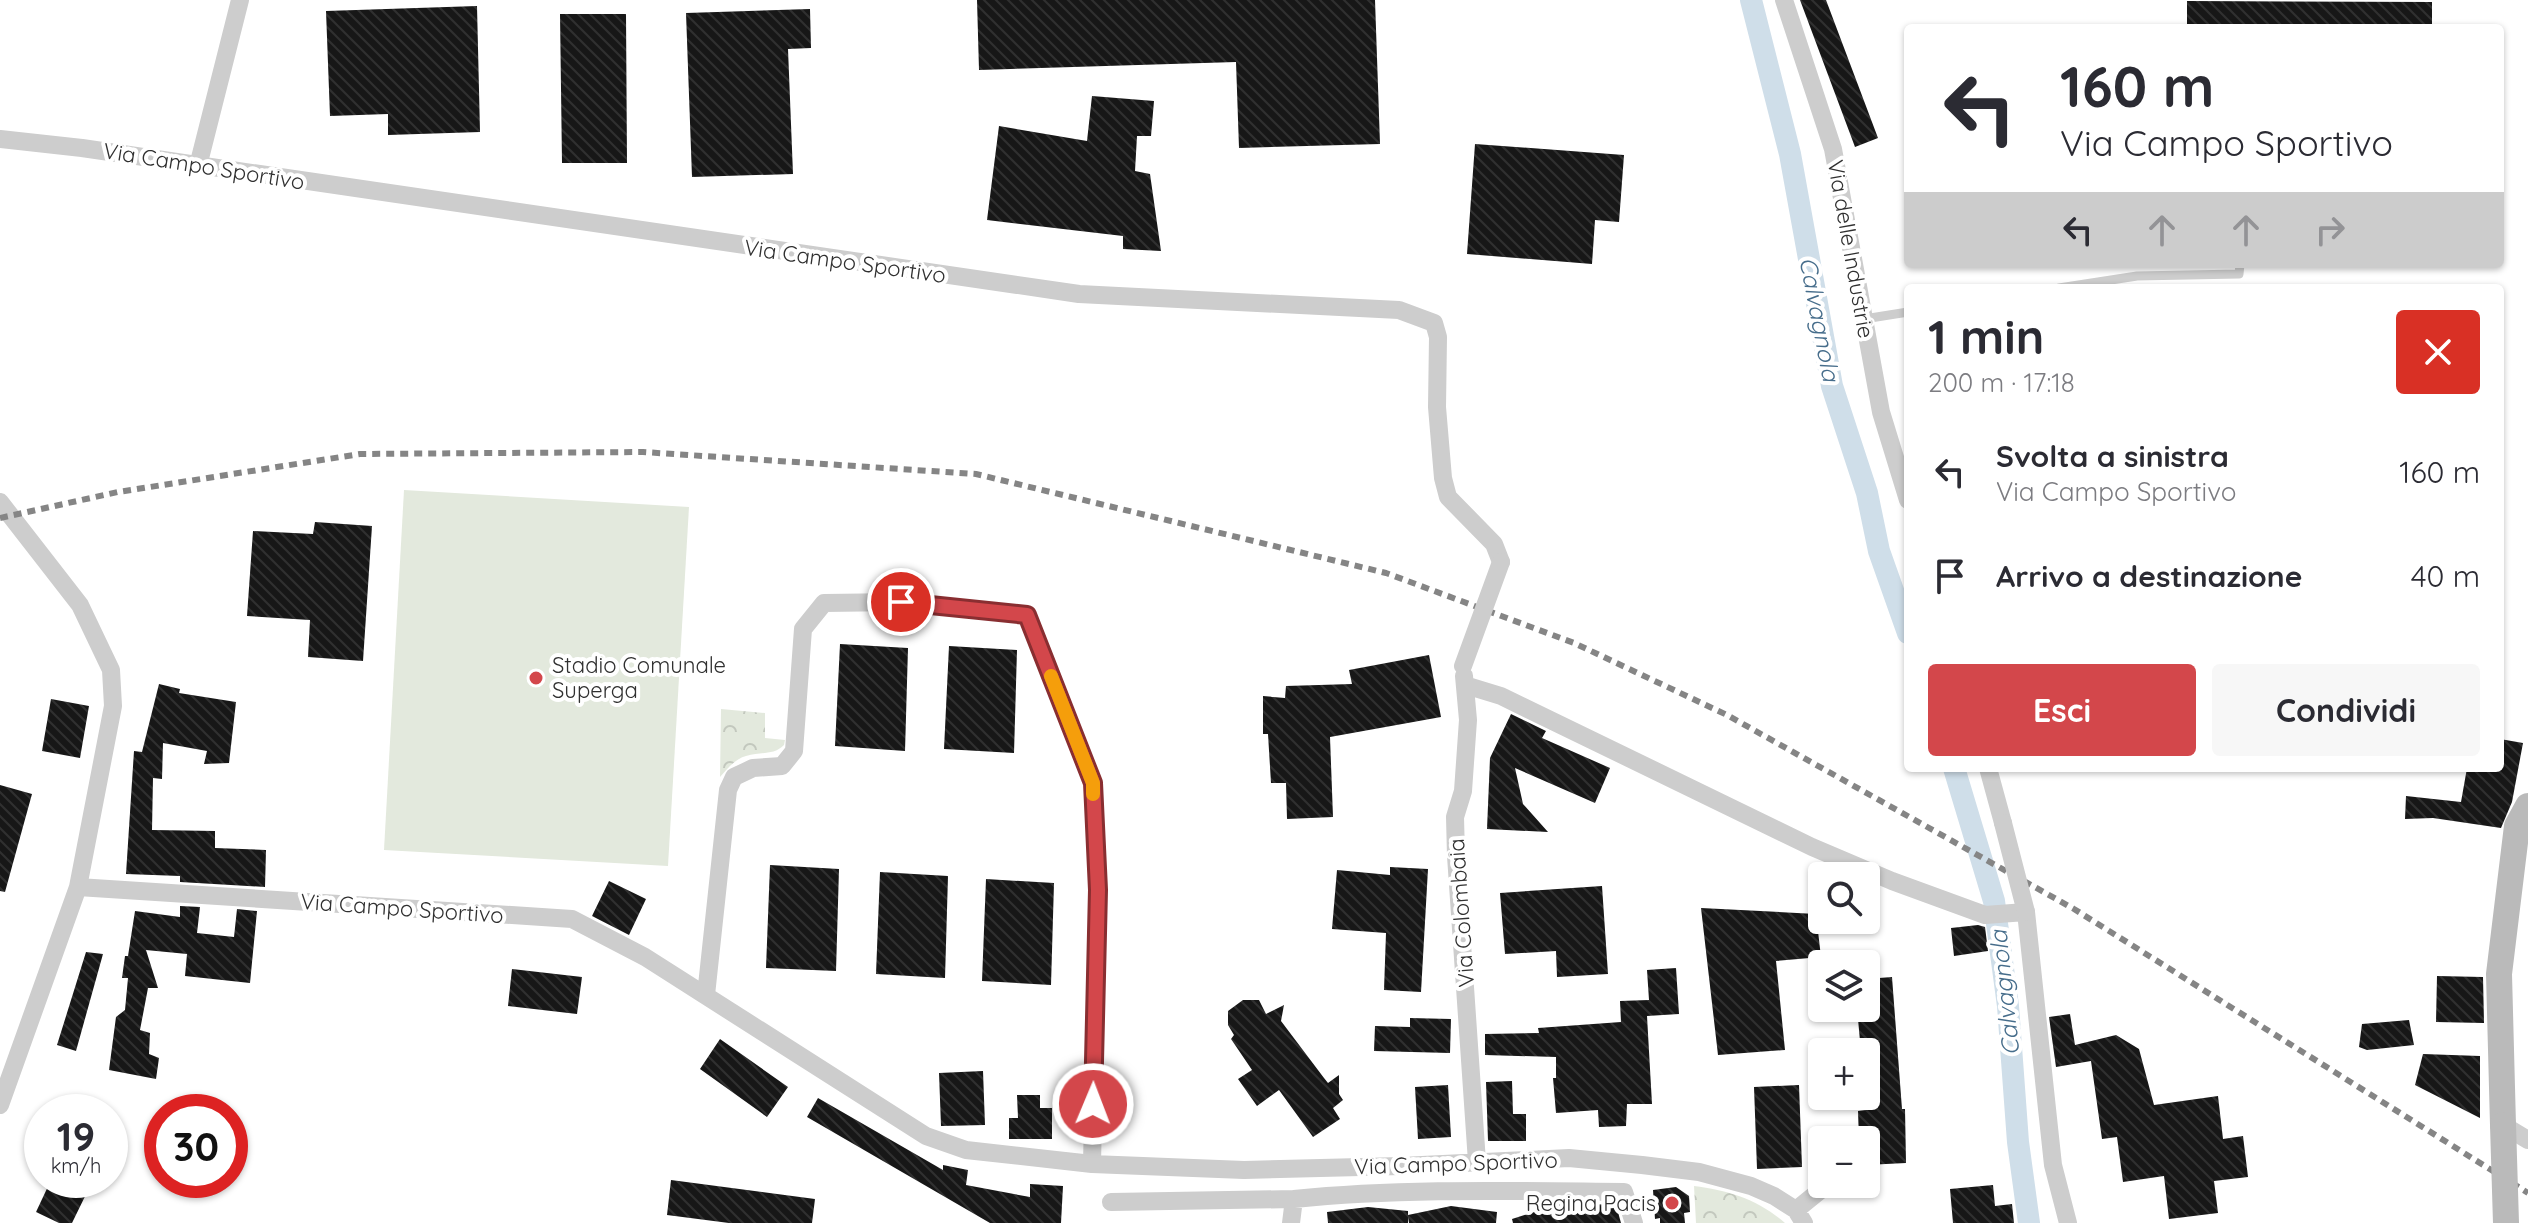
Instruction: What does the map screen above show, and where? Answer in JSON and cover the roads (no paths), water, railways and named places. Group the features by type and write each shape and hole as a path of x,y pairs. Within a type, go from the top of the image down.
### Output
{"main road":[{"path":"2506,1223 2499,974 2517,826 2528,806"}],"street":[{"path":"198,166 240,0"},
{"name":"Via delle Industrie","path":"1784,0 1833,149 1881,412 1904,487"},
{"name":"Via Campo Sportivo","path":"0,139 82,148 1079,294 1399,310 1420,316 1434,323 1438,337 1437,407 1443,478 1448,497 1494,544 1501,562 1464,675"},
{"path":"0,1105 78,887 113,706 111,670 80,605 4,509"},
{"path":"706,995 728,790 734,777 753,768 782,766 794,751 803,629 824,603 901,602 1027,615 1093,783 1098,890 1092,1164"},
{"path":"1464,675 1812,847 1892,881 1985,915 2026,912"},
{"name":"Via Colombaia","path":"1464,675 1468,720 1463,791 1455,817 1456,856 1477,1162"},
{"path":"1989,772 2026,912 2053,1165 2068,1223"},
{"name":"Via Campo Sportivo","path":"78,887 572,919 645,957 926,1136 966,1150 1092,1164 1244,1170 1569,1158 1699,1172 1751,1186 1774,1196 1800,1217"},
{"path":"0,1080 15,1065"},
{"path":"2503,1125 2528,1140"},
{"path":"1111,1202 1506,1191 1624,1192 1634,1223"},
{"path":"1800,1217 1816,1198"},
{"path":"1291,1223 1294,1199"}],"lane":[{"path":"2085,284 2137,276 2239,274 2240,268"},
{"path":"1864,319 1904,313"}],"waterway":[{"name":"Calvagnola","path":"1751,0 1790,154 1832,386 1867,493 1879,551 1904,622"},
{"name":"Calvagnola","path":"1955,772 1994,901 2008,1006 2018,1142 2029,1223"}],"railway":[{"path":"0,518 118,492 360,454 643,452 976,474 1386,573 1574,643 1727,715 2074,909 2528,1193"}],"place":[{"name":"Stadio Comunale Superga","path":"536,678"},
{"name":"Regina Pacis","path":"1672,1203"}]}
